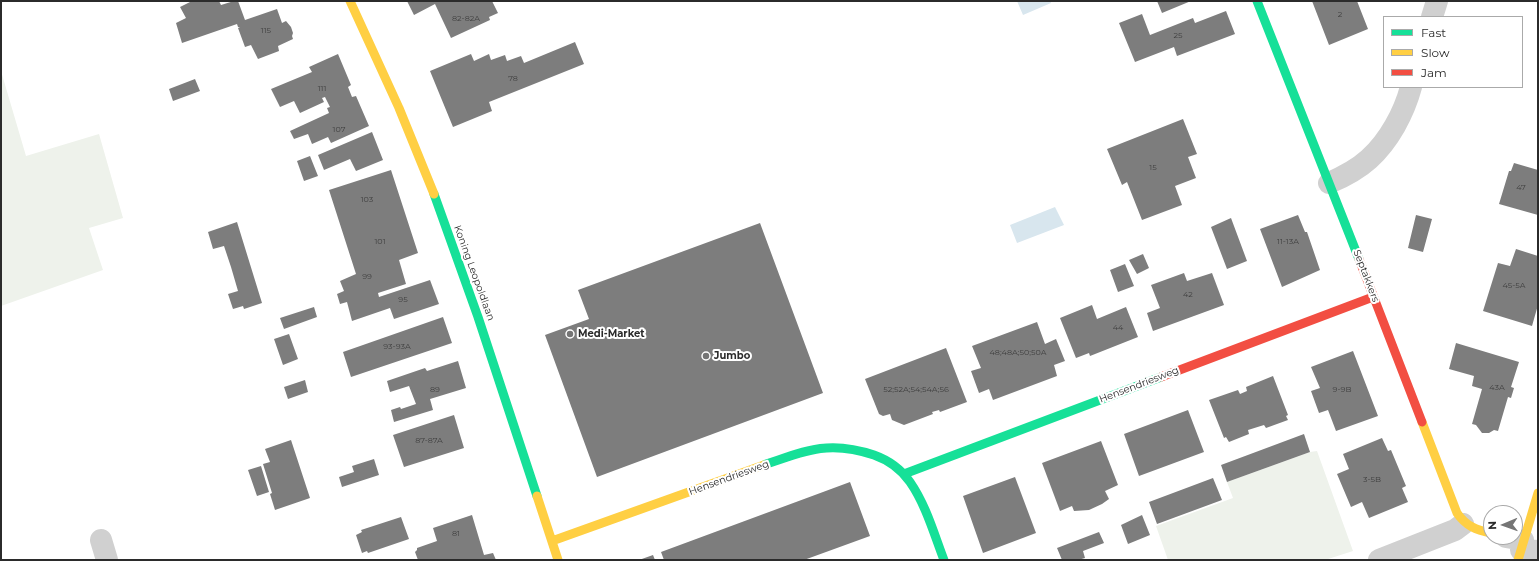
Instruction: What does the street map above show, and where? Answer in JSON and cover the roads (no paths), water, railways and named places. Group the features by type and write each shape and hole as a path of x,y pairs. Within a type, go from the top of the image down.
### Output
{"street":[{"name":"Koning Leopoldlaan","path":"350,1 379,62 425,172 466,283 558,560"},
{"name":"Septakkers","path":"1257,1 1374,297 1450,498 1463,524"},
{"path":"1432,16 1437,1"},
{"path":"1329,182 1350,172 1369,159 1393,128 1411,88"},
{"name":"Hensendriesweg","path":"904,474 1374,297"},
{"name":"Hensendriesweg","path":"552,541 796,454 821,446 840,446 877,456 904,474 916,492 944,560"},
{"path":"1521,548 1538,493"},
{"path":"1379,560 1455,530 1463,524 1483,531"}],"place":[{"name":"Medi-Market","path":"570,334"},
{"name":"Jumbo","path":"706,356"}]}
